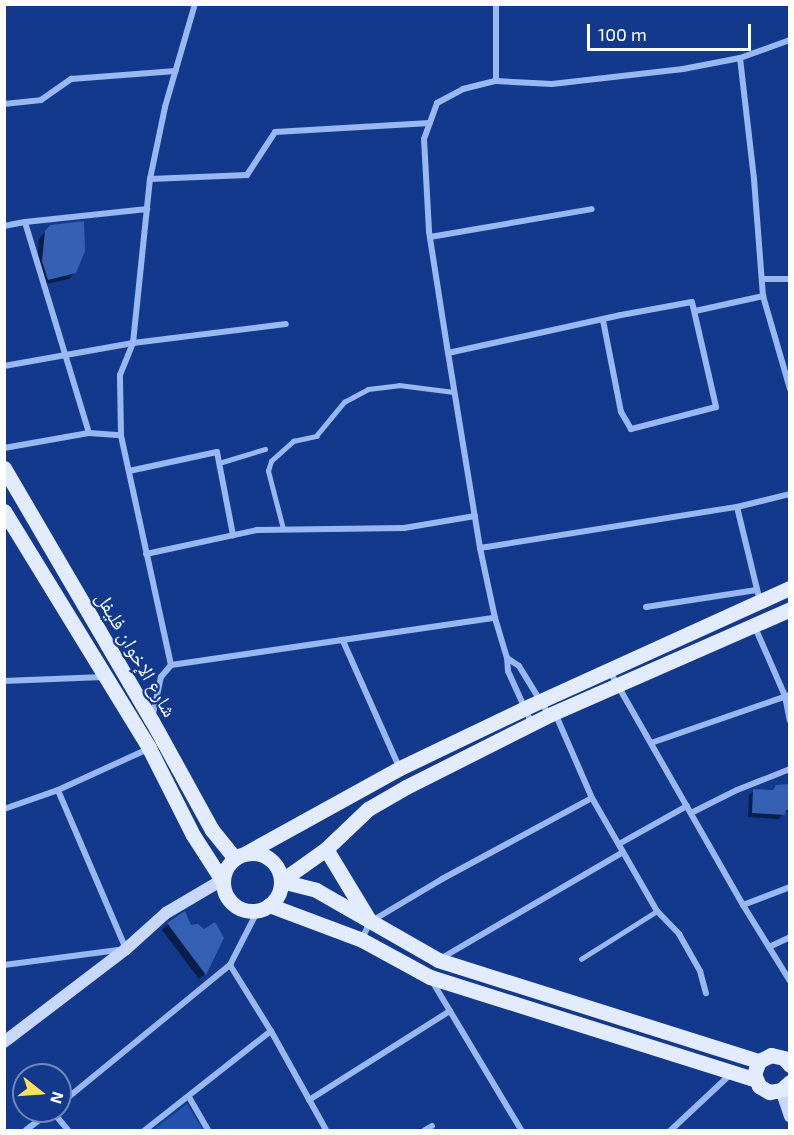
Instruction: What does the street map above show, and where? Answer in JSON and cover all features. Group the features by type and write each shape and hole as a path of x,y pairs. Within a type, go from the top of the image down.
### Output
{"main road":[{"name":"شارع الإخوان فليفل","path":"4,468 152,721 212,830 241,855"},
{"name":"شارع الإخوان فليفل","path":"4,511 149,748 193,835 222,880"},
{"path":"756,1080 430,977 362,940 263,908 246,910 236,906 228,899 222,880 226,868 241,855 400,768 609,670 758,596 789,588"},
{"path":"281,881 326,849 368,809 458,760 552,714 789,609"},
{"path":"326,849 370,922"},
{"path":"241,855 258,853 268,857 276,866 281,881 280,890 263,908"},
{"path":"4,1042 126,948 166,913 222,880"},
{"path":"281,881 316,890 438,960 759,1061"},
{"path":"787,1058 764,1057 759,1061 754,1074 763,1090 786,1087 789,1116"}],"street":[{"path":"171,665 121,435 120,375 133,343 150,179 195,4"},
{"path":"496,4 496,81"},
{"path":"532,725 508,671 507,658 495,618 480,548 430,237 424,139 437,103 463,89 496,81 552,84 683,69 740,58 789,40"},
{"path":"740,58 763,296 789,388"},
{"path":"4,104 41,100 70,79 176,71"},
{"path":"150,179 247,175 275,132 430,123"},
{"path":"430,237 592,208"},
{"path":"4,226 147,209"},
{"path":"25,222 89,433"},
{"path":"763,279 789,279"},
{"path":"694,311 763,296"},
{"path":"448,353 603,320 692,302 716,407 631,429 621,412 603,320"},
{"path":"4,366 133,343 286,324"},
{"path":"4,448 89,433 121,435"},
{"path":"129,471 217,452 233,535"},
{"path":"480,548 737,507 789,494"},
{"path":"646,607 758,596 737,507"},
{"path":"146,554 233,535 283,529 404,528 475,516"},
{"path":"152,721 161,677 171,665 495,618"},
{"path":"754,625 787,696 789,721"},
{"path":"343,641 400,768"},
{"path":"507,658 519,666 552,714 592,798 657,911 679,934 700,971 706,993"},
{"path":"609,670 789,981"},
{"path":"4,681 106,677"},
{"path":"651,743 787,696"},
{"path":"4,809 58,790 149,748"},
{"path":"691,813 737,790 789,769"},
{"path":"4,965 126,948 58,790"},
{"path":"362,940 370,922 442,879 592,798"},
{"path":"619,844 687,806"},
{"path":"438,960 623,852"},
{"path":"743,905 789,888"},
{"path":"72,1094 230,965 263,908"},
{"path":"769,947 789,937"},
{"path":"230,965 271,1031 326,1131"},
{"path":"430,977 520,1131"},
{"path":"309,1100 450,1011"},
{"path":"145,1131 271,1031"},
{"path":"671,1131 733,1072"},
{"path":"189,1096 208,1131"},
{"path":"425,1131 432,1126"}],"lane":[{"path":"283,529 268,471 271,461 293,441 316,436 344,402 368,389 399,385 454,392"},
{"path":"219,463 265,448"},
{"path":"581,959 657,911"}],"shaded area":[{"path":"187,1104 203,1130 153,1130"}],"building":[{"path":"84,221 85,251 76,273 48,280 42,261 45,231 50,225"},
{"path":"789,784 789,810 786,810 785,815 752,813 753,789 773,790 776,785"},
{"path":"185,911 191,925 198,924 204,929 215,922 224,938 206,975 167,923"}]}
